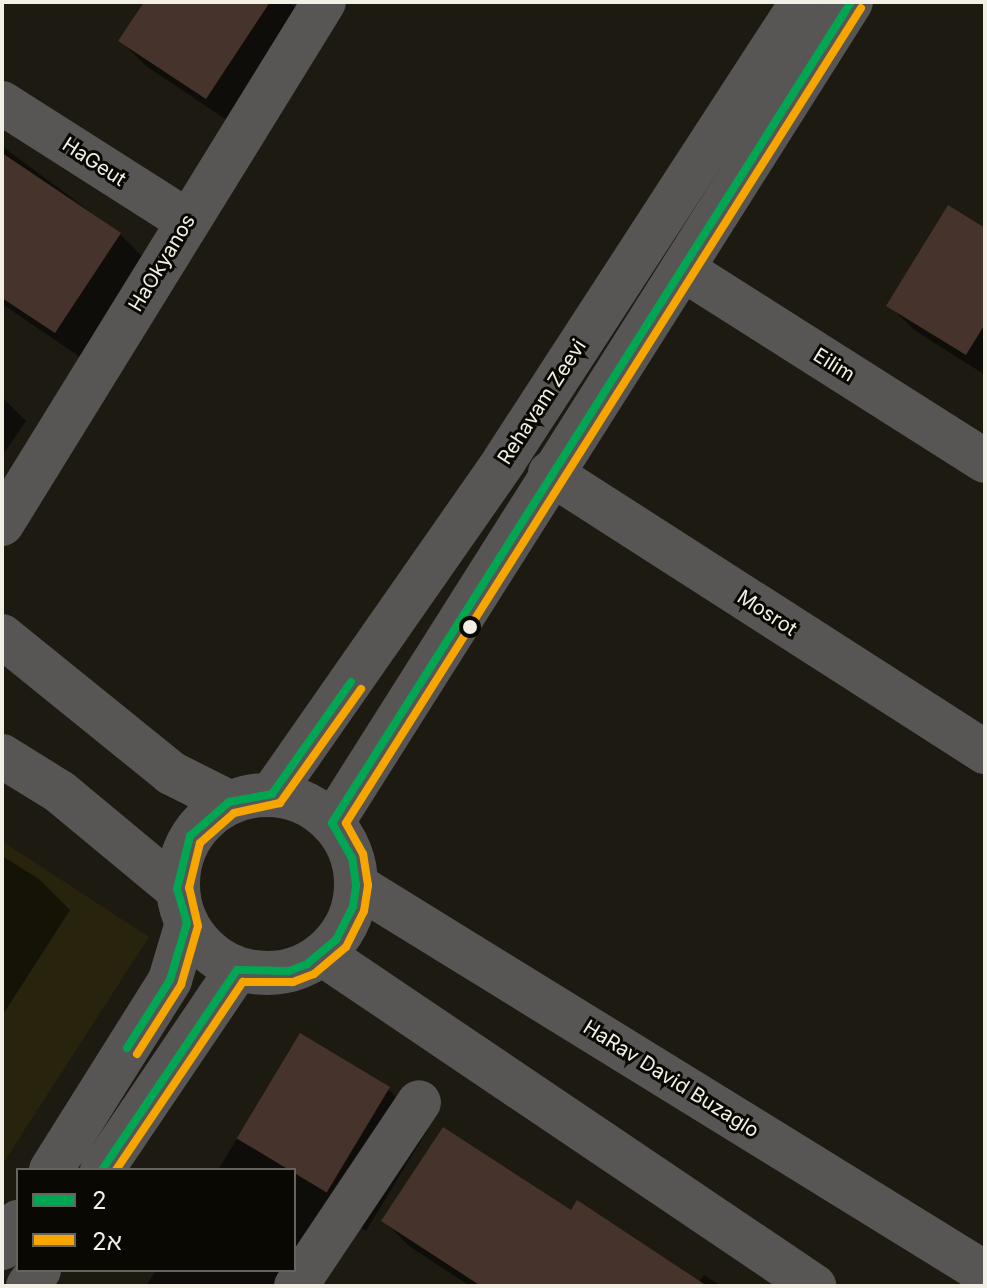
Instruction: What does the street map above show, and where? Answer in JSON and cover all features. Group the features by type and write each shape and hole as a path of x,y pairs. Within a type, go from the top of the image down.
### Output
{"street":[{"name":"HaOkyanos","path":"2,524 324,2"},
{"name":"Rehavam Zeevi","path":"272,794 504,461 802,2"},
{"path":"332,823 550,473 684,270 851,2"},
{"name":"HaGeut","path":"2,103 187,221"},
{"name":"Eilim","path":"684,270 985,461"},
{"name":"Mosrot","path":"550,473 985,752"},
{"path":"2,636 171,773 229,802"},
{"path":"2,756 60,792 182,906 213,956 237,970 289,971 322,954 346,925 356,885 352,858 332,823 315,808 272,794 229,802 190,836 182,906 170,980 52,1168"},
{"name":"HaRav David Buzaglo","path":"356,885 985,1273"},
{"path":"322,954 814,1286"},
{"path":"103,1168 237,970"},
{"path":"296,1286 419,1102"},
{"path":"2,1248 16,1225"}],"shaded area":[{"path":"2,841 149,937 2,1165"}],"building":[{"path":"144,2 270,2 206,99 118,41"},
{"path":"2,153 121,233 55,333 2,298"},
{"path":"948,205 985,228 985,324 966,355 886,306"},
{"path":"300,1033 390,1087 327,1193 296,1174 296,1168 286,1168 237,1138"},
{"path":"443,1127 571,1210 577,1200 707,1286 481,1286 381,1221"}],"transit line":[{"name":"2","path":"103,1168 237,970 289,971 307,964 336,940 353,907 356,885 352,858 332,823 851,2"},
{"name":"2א","path":"117,1168 243,982 293,982 314,974 346,947 364,911 368,885 363,854 346,823 861,8"},
{"name":"2","path":"127,1048 170,980 187,923 177,889 190,836 229,802 272,794 351,682"},
{"name":"2א","path":"137,1054 181,985 198,926 189,888 200,843 234,813 280,803 361,689"}]}
